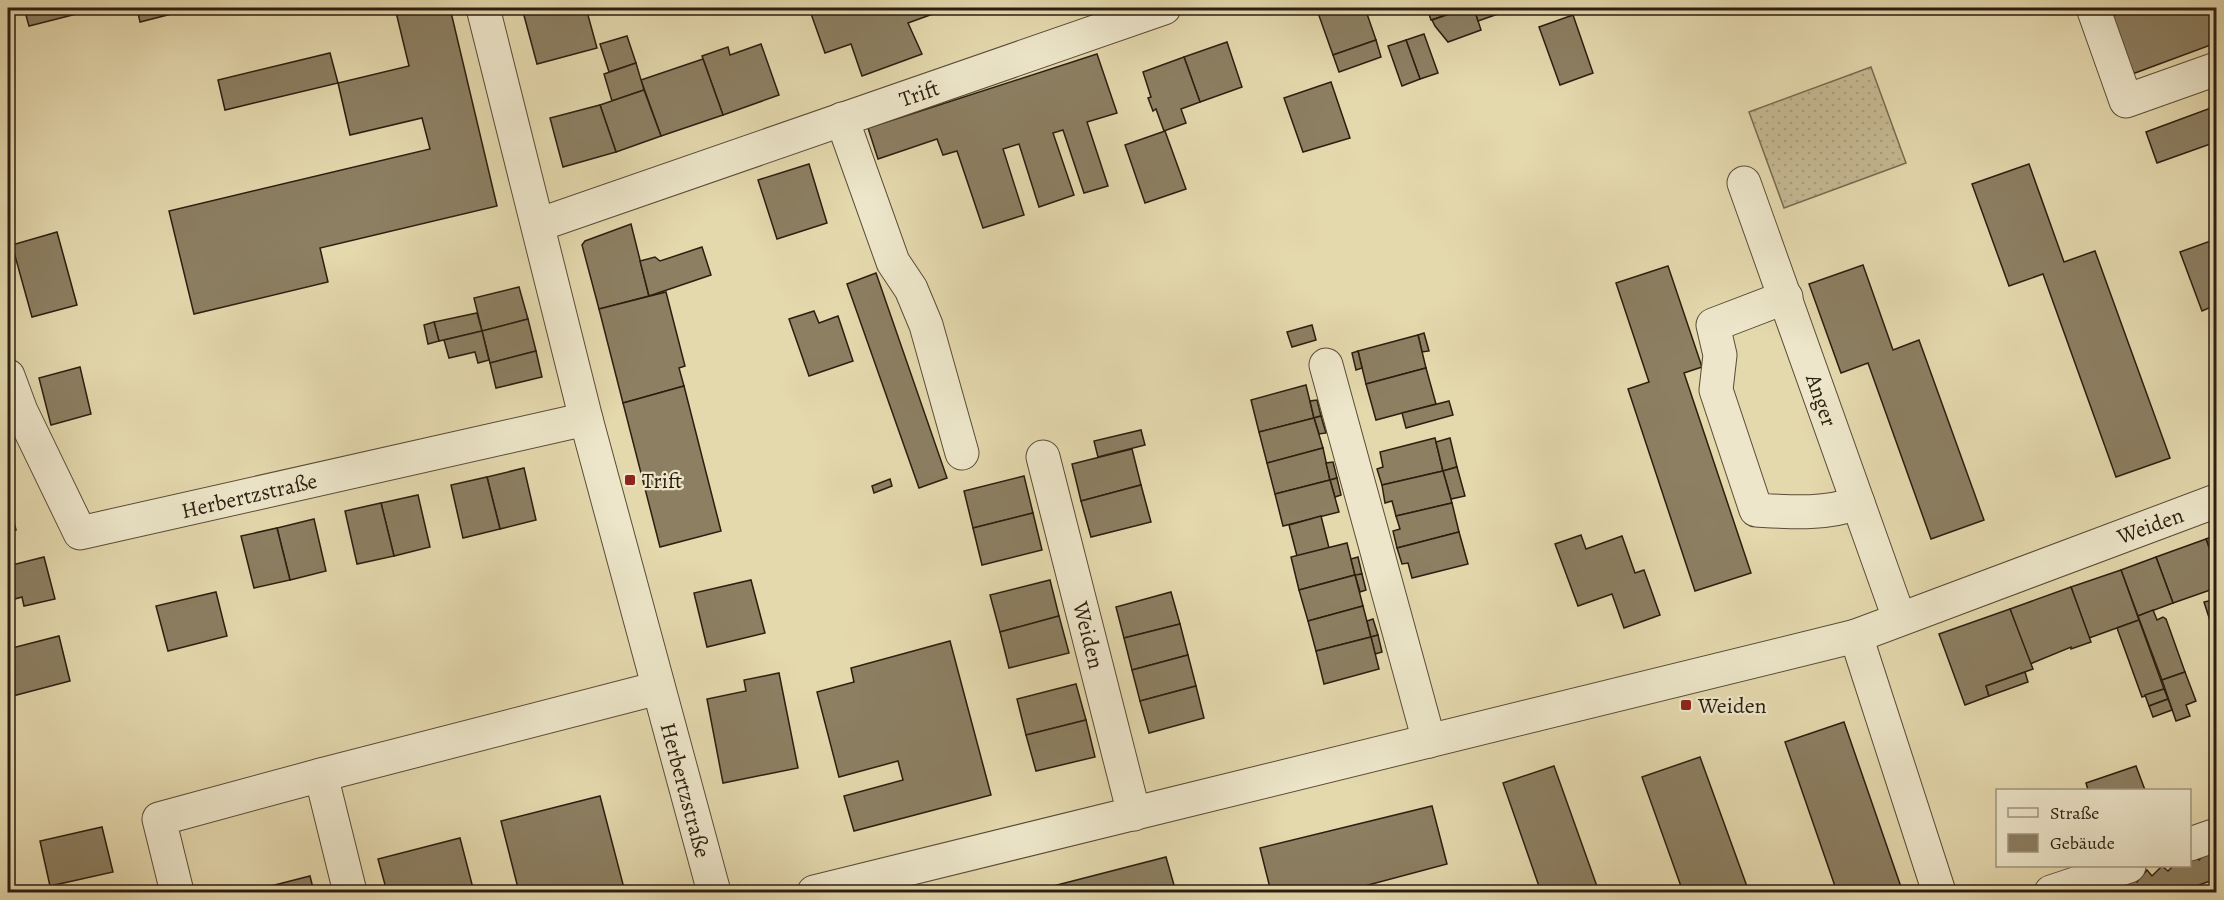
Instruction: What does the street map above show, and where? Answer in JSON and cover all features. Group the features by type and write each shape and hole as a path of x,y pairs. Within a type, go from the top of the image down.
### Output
{"street":[{"name":"Herbertzstraße","path":"483,8 586,419 714,892"},
{"name":"Trift","path":"538,225 1164,8"},
{"path":"2093,8 2126,101 2217,69"},
{"path":"843,120 893,262 911,289 926,325 962,453"},
{"name":"Anger","path":"1744,183 1899,618"},
{"path":"1786,297 1713,324 1720,355 1716,390 1756,510 1809,513 1838,510 1858,503"},
{"path":"1326,365 1429,741"},
{"name":"Herbertzstraße","path":"8,376 21,411 80,533 586,419"},
{"name":"Weiden","path":"1043,457 1134,814"},
{"name":"Weiden","path":"814,892 1856,636 2217,501"},
{"path":"1856,636 1939,892"},
{"path":"177,892 159,819 658,688"},
{"path":"321,775 350,892"},
{"path":"2191,844 2217,835"},
{"path":"2051,892 2126,867"}],"shaded area":[{"path":"1871,67 1906,163 1784,208 1749,112"}],"building":[{"path":"24,8 100,8 29,26"},
{"path":"137,8 195,8 140,22"},
{"path":"395,8 450,8 497,206 320,248 328,282 194,314 169,211 430,149 422,118 350,135 338,83 409,66"},
{"path":"522,8 586,8 597,48 537,64"},
{"path":"809,8 939,8 941,11 908,23 922,54 862,76 851,44 825,53"},
{"path":"1365,8 1376,40 1333,55 1317,10"},
{"path":"1427,8 1467,8 1431,20"},
{"path":"1467,8 1474,8 1481,30 1448,42 1432,20"},
{"path":"1474,8 1496,8 1498,14 1478,21"},
{"path":"2134,8 2216,8 2216,43 2127,76 2106,18"},
{"path":"1573,15 1593,73 1560,85 1539,27"},
{"path":"1424,34 1438,73 1420,79 1406,40"},
{"path":"627,36 636,63 609,72 600,44"},
{"path":"1376,40 1381,57 1339,72 1333,55"},
{"path":"1406,40 1420,79 1402,86 1388,46"},
{"path":"1227,42 1242,87 1200,102 1184,57"},
{"path":"761,44 779,95 723,115 702,56 728,47 730,55"},
{"path":"330,53 338,83 225,110 218,80"},
{"path":"1097,54 1117,113 1087,122 1108,186 1084,193 1063,130 1053,133 1074,195 1039,207 1019,144 1003,149 1024,215 983,228 957,151 943,155 937,139 878,159 868,128"},
{"path":"1184,57 1200,102 1181,109 1186,123 1164,131 1156,109 1153,111 1148,98 1151,97 1143,72"},
{"path":"703,59 723,115 661,136 641,80"},
{"path":"636,63 644,90 612,101 604,74"},
{"path":"1331,82 1350,138 1303,152 1284,98"},
{"path":"644,90 661,136 616,152 600,105"},
{"path":"600,105 616,152 563,167 550,118"},
{"path":"2216,106 2216,142 2157,163 2146,132"},
{"path":"1165,131 1186,189 1145,203 1125,145"},
{"path":"809,164 827,223 777,239 758,180"},
{"path":"2029,164 2064,262 2095,251 2170,458 2116,477 2043,274 2009,286 1972,184"},
{"path":"631,224 649,296 599,309 582,245 585,241"},
{"path":"57,232 77,305 32,317 12,245"},
{"path":"2216,239 2216,305 2202,311 2180,252"},
{"path":"702,247 711,275 649,296 640,261 655,257 660,261"},
{"path":"1863,265 1893,350 1919,340 1984,520 1931,539 1868,363 1841,373 1809,284"},
{"path":"1668,266 1702,367 1684,373 1751,573 1695,591 1628,389 1649,382 1616,283"},
{"path":"876,273 947,478 919,488 847,284"},
{"path":"519,287 528,319 482,331 474,298"},
{"path":"666,292 685,366 679,368 684,386 623,403 599,309"},
{"path":"814,311 819,323 838,316 853,361 809,376 789,319"},
{"path":"477,313 482,331 439,341 434,322"},
{"path":"528,319 536,351 490,363 482,331"},
{"path":"434,322 439,341 428,344 424,325"},
{"path":"1312,325 1316,340 1292,347 1287,332"},
{"path":"482,331 489,360 478,363 475,352 449,358 444,340"},
{"path":"1424,333 1429,351 1422,352 1418,335"},
{"path":"1418,335 1426,368 1366,384 1358,351"},
{"path":"536,351 542,377 496,388 490,363"},
{"path":"1358,351 1362,368 1356,370 1352,353"},
{"path":"80,367 91,414 51,425 39,378"},
{"path":"1426,368 1436,404 1376,420 1366,384"},
{"path":"1306,385 1314,418 1259,432 1251,400"},
{"path":"684,386 721,531 660,547 623,403"},
{"path":"1317,400 1321,416 1314,418 1310,401"},
{"path":"1449,401 1453,415 1406,428 1402,413"},
{"path":"1321,416 1326,433 1319,434 1314,418"},
{"path":"1314,418 1323,448 1267,463 1259,432"},
{"path":"1141,430 1145,445 1098,457 1094,441"},
{"path":"1435,438 1443,471 1382,485 1377,469 1383,467 1380,452"},
{"path":"1450,438 1457,467 1443,471 1436,442"},
{"path":"1323,448 1330,480 1275,494 1267,463"},
{"path":"1132,449 1141,485 1081,501 1072,464"},
{"path":"1333,462 1337,478 1330,480 1326,463"},
{"path":"1457,467 1465,496 1451,499 1443,471"},
{"path":"524,468 536,520 500,529 487,477"},
{"path":"1443,471 1452,503 1396,516 1392,501 1385,503 1382,485"},
{"path":"1024,476 1033,513 973,528 964,491"},
{"path":"487,477 500,529 463,538 451,485"},
{"path":"1337,478 1341,495 1335,497 1330,480"},
{"path":"890,479 892,486 874,493 872,486"},
{"path":"1330,480 1339,512 1283,526 1275,494"},
{"path":"1141,485 1151,522 1091,537 1081,501"},
{"path":"418,495 430,547 394,556 381,503"},
{"path":"8,497 16,530 8,533"},
{"path":"381,503 394,556 357,564 345,511"},
{"path":"1452,503 1459,532 1397,548 1393,531 1400,529 1396,516"},
{"path":"1033,513 1042,550 982,565 973,528"},
{"path":"1321,516 1329,548 1297,556 1289,525"},
{"path":"314,519 326,571 290,580 277,528"},
{"path":"277,528 290,580 254,588 241,536"},
{"path":"1459,532 1468,564 1412,578 1408,563 1402,564 1397,548"},
{"path":"1581,535 1586,549 1622,536 1635,573 1644,570 1660,615 1624,628 1612,594 1578,606 1555,544"},
{"path":"2216,535 2216,567 2206,539"},
{"path":"2206,539 2216,567 2216,588 2173,603 2156,557"},
{"path":"1347,543 1355,575 1299,590 1291,557"},
{"path":"44,557 55,599 24,606 22,597 8,601 8,566"},
{"path":"1358,557 1362,574 1355,575 1351,559"},
{"path":"2156,557 2173,603 2138,616 2121,570"},
{"path":"2121,570 2139,620 2089,638 2071,587"},
{"path":"1362,574 1366,590 1360,592 1355,575"},
{"path":"1355,575 1363,606 1308,621 1299,590"},
{"path":"751,580 765,633 707,647 694,593"},
{"path":"1050,580 1059,616 1000,632 990,595"},
{"path":"2071,587 2091,642 2071,649 2071,647 2030,664 2010,609"},
{"path":"2216,588 2216,639 2204,602 2213,600 2209,590"},
{"path":"216,592 227,636 168,651 156,606"},
{"path":"1171,592 1180,624 1124,638 1116,607"},
{"path":"1363,606 1371,637 1316,651 1308,621"},
{"path":"2010,609 2033,669 1986,686 1989,696 1965,705 1939,634"},
{"path":"2153,610 2157,620 2163,617 2166,619 2185,672 2162,680 2138,616"},
{"path":"1059,616 1069,653 1009,668 1000,632"},
{"path":"1373,619 1378,635 1371,637 1367,621"},
{"path":"2139,620 2164,689 2142,697 2117,628"},
{"path":"1180,624 1188,655 1132,670 1124,638"},
{"path":"1378,635 1382,652 1375,654 1371,637"},
{"path":"59,636 70,681 9,697 8,649"},
{"path":"1371,637 1379,669 1324,684 1316,651"},
{"path":"950,641 991,795 854,831 844,796 903,780 898,761 839,777 817,692 854,682 851,668"},
{"path":"1188,655 1196,686 1140,701 1132,670"},
{"path":"2025,672 2028,682 1989,696 1986,686"},
{"path":"2185,672 2196,701 2186,705 2190,716 2176,721 2162,680"},
{"path":"779,673 798,768 723,783 707,699 746,691 744,680"},
{"path":"1076,684 1086,720 1026,735 1017,699"},
{"path":"1196,686 1204,718 1149,733 1140,701"},
{"path":"2164,689 2168,699 2149,706 2145,695"},
{"path":"2168,699 2172,710 2153,717 2149,706"},
{"path":"1086,720 1095,757 1036,771 1026,735"},
{"path":"1844,722 1901,887 1884,892 1837,892 1785,742"},
{"path":"1700,757 1749,892 1683,892 1642,777"},
{"path":"1554,766 1599,892 1541,892 1503,783"},
{"path":"2136,766 2145,789 2088,789 2086,783"},
{"path":"600,796 625,892 519,892 501,821"},
{"path":"1432,806 1447,864 1342,892 1271,892 1260,848"},
{"path":"102,827 113,872 50,886 40,841"},
{"path":"460,838 474,892 387,892 378,859"},
{"path":"2208,850 2214,855 2216,853 2216,879 2179,892 2106,892 2115,881 2121,887 2130,876 2137,882 2147,870 2152,876 2161,867 2168,871 2172,867 2191,867 2191,857 2194,854 2199,860"},
{"path":"1166,857 1176,892 1030,892"},
{"path":"310,876 314,892 260,892 259,889"},
{"path":"2100,887 2106,892 2095,892"}],"place":[{"name":"Trift","path":"630,480"},
{"name":"Weiden","path":"1686,705"}]}
